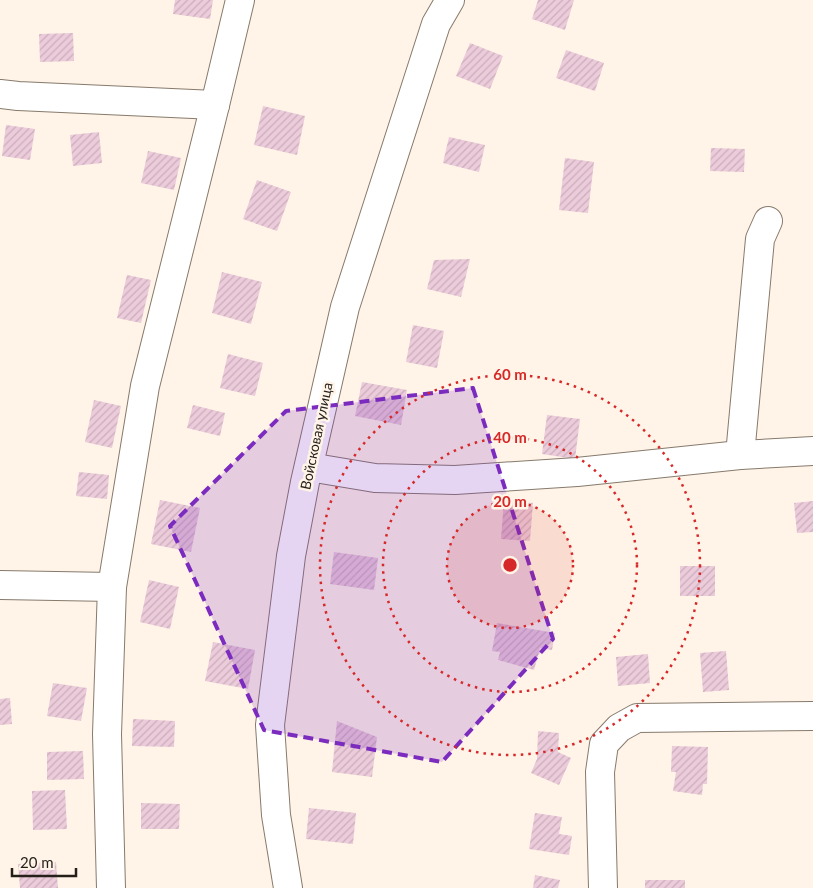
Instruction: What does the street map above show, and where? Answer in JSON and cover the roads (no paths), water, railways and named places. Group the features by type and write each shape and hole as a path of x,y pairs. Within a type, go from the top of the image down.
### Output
{"street":[{"path":"111,888 107,734 112,587 145,386 216,105 240,0"},
{"name":"Войсковая улица","path":"288,888 276,815 270,725 291,556 344,307 436,24 450,0"},
{"path":"0,94 216,105"},
{"path":"740,455 760,239 768,221"},
{"path":"309,467 375,478 455,480 578,472 740,455 813,451"},
{"path":"0,585 112,587"},
{"path":"603,888 600,772 604,744 619,728 637,718 813,716"}]}
